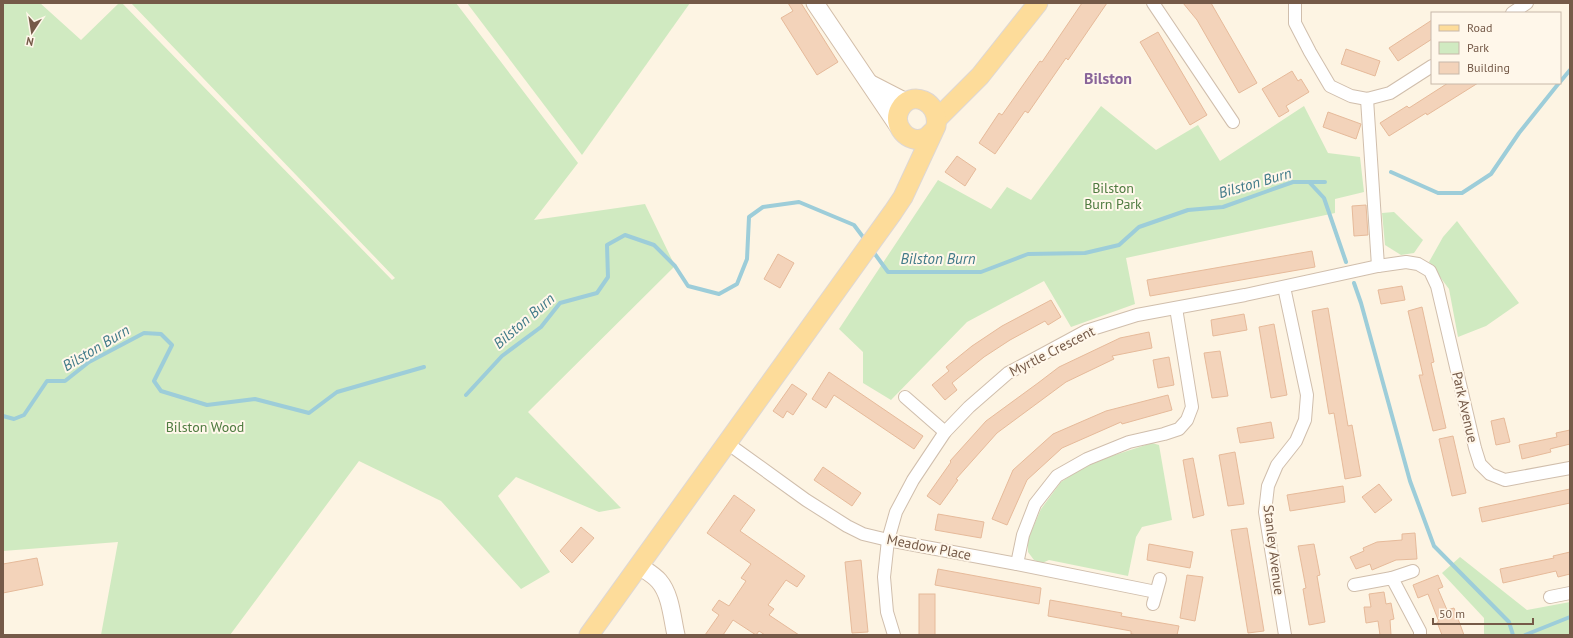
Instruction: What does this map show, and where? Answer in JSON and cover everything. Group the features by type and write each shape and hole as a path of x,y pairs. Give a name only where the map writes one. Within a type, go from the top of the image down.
{"main road":[{"path":"815,3 902,131 916,139 925,138 966,88 980,76 1038,3"},
{"path":"871,84 906,102"},
{"path":"926,102 966,88"},
{"path":"589,635 900,202 935,125 936,112 932,106 920,99 906,102 900,109 897,117 902,131 910,179"},
{"path":"639,566 659,580 664,589 672,614 676,635"}],"street":[{"path":"1153,3 1233,122"},
{"path":"1295,3 1295,23 1330,86 1350,96 1367,99 1390,93 1431,67"},
{"path":"1514,12 1528,3"},
{"path":"1367,99 1378,266"},
{"name":"Myrtle Crescent","path":"894,635 887,612 884,576 888,540 896,512 912,480 945,432 969,407 1008,373 1041,354 1086,332 1137,315 1284,287 1378,266 1406,262 1418,264"},
{"name":"Park Avenue","path":"1418,264 1430,271 1437,286 1480,464 1490,474 1505,480 1570,468"},
{"name":"Stanley Avenue","path":"1284,287 1307,394 1305,420 1296,441 1277,465 1268,486 1265,512 1285,635"},
{"path":"1017,564 1023,535 1035,504 1057,476 1087,459 1129,442 1179,429 1188,420 1192,407 1176,308"},
{"path":"905,397 945,432"},
{"name":"Meadow Place","path":"727,443 806,500 847,526 863,534 1017,564 1155,598 1160,579"},
{"path":"1354,585 1392,578 1413,571"},
{"path":"1392,578 1420,631 1420,635"},
{"path":"1550,597 1570,593"}],"green space":[{"name":"Bilston Wood","path":"3,3 40,3 81,40 119,3 122,3 392,280 395,278 131,3 456,3 578,163 534,220 645,204 675,266 528,412 621,508 599,512 516,477 498,496 550,572 521,589 441,501 359,461 230,635 101,635 118,542 3,551"},
{"path":"467,3 690,3 582,155"},
{"name":"Bilston Burn Park","path":"1101,106 1156,150 1198,125 1220,161 1304,106 1328,153 1360,157 1364,192 1335,199 1335,213 1126,258 1135,304 1071,327 1044,281 967,322 891,400 863,383 863,352 839,329 938,180 991,209 1007,187 1031,200"},
{"path":"1394,212 1423,240 1414,253 1401,255 1385,245 1382,213"},
{"path":"1457,221 1519,303 1486,326 1458,337 1449,289 1429,262 1443,237"},
{"path":"1152,443 1159,445 1172,520 1142,527 1136,537 1128,576 1049,560 1042,563 1034,560 1028,552 1028,539 1041,509 1061,482 1090,463"},
{"path":"1460,557 1527,610 1570,602 1570,635 1484,635 1484,618 1442,573"}],"building":[{"path":"788,3 801,3 838,62 817,75 781,18 793,11"},
{"path":"1082,3 1107,3 1068,60 1066,58 1028,113 1025,111 995,154 979,143 999,113 1002,115 1040,61 1042,62"},
{"path":"1183,3 1211,3 1257,83 1239,93 1197,20"},
{"path":"1431,21 1431,40 1398,61 1389,48"},
{"path":"1158,32 1207,115 1190,125 1140,42"},
{"path":"1346,49 1380,61 1375,76 1341,64"},
{"path":"1292,71 1298,81 1301,79 1309,92 1286,106 1289,111 1279,117 1262,89"},
{"path":"1446,84 1476,84 1427,115 1426,113 1389,136 1380,123 1407,106 1409,108"},
{"path":"1328,112 1361,124 1356,139 1323,127"},
{"path":"957,156 976,169 965,186 945,172"},
{"path":"1366,205 1368,235 1354,236 1352,206"},
{"path":"1312,251 1315,267 1150,296 1147,280"},
{"path":"778,254 794,263 780,288 764,279"},
{"path":"1402,286 1405,300 1381,304 1378,290"},
{"path":"1051,300 1061,317 1048,325 1045,321 1010,340 984,357 952,383 957,390 945,400 932,385 949,371 946,367 972,346 1002,326"},
{"path":"1422,307 1434,362 1431,363 1446,428 1433,431 1419,375 1423,375 1408,311"},
{"path":"1328,308 1348,426 1352,425 1361,476 1345,479 1334,413 1329,414 1312,311"},
{"path":"1244,314 1247,330 1213,336 1211,320"},
{"path":"1274,324 1287,395 1271,398 1259,327"},
{"path":"1149,332 1152,348 1112,356 1114,359 1066,382 997,433 956,479 958,480 940,505 927,496 951,462 950,461 986,421 1059,367 1120,338"},
{"path":"1220,351 1228,396 1212,398 1204,353"},
{"path":"1169,357 1174,385 1158,388 1153,360"},
{"path":"829,372 923,436 914,449 834,395 826,408 812,399"},
{"path":"792,384 807,394 793,415 787,411 783,418 773,411"},
{"path":"1168,395 1172,410 1122,424 1121,422 1062,448 1027,480 1007,525 992,519 1013,470 1053,434 1106,411"},
{"path":"1504,418 1510,442 1496,445 1491,421"},
{"path":"1271,422 1274,438 1240,443 1237,428"},
{"path":"1570,430 1570,444 1550,449 1551,452 1522,459 1519,445 1557,437 1556,433"},
{"path":"1453,436 1466,493 1452,496 1439,439"},
{"path":"1235,452 1244,504 1228,506 1219,455"},
{"path":"1193,458 1204,515 1193,518 1183,460"},
{"path":"823,467 861,493 852,506 814,480"},
{"path":"1379,484 1392,500 1375,513 1362,497"},
{"path":"1343,486 1345,502 1290,511 1287,495"},
{"path":"1570,489 1570,503 1482,522 1479,508"},
{"path":"734,495 755,510 740,531 805,576 797,587 786,580 768,605 774,609 769,615 799,635 765,635 759,631 756,635 733,620 723,635 705,635 719,615 712,610 719,600 729,606 746,581 741,578 751,564 707,533"},
{"path":"938,514 984,522 981,538 935,530"},
{"path":"581,527 594,538 572,563 560,551"},
{"path":"1247,528 1264,631 1248,633 1231,530"},
{"path":"1415,533 1417,559 1396,560 1372,570 1370,564 1356,569 1350,557 1364,551 1363,548 1377,542 1402,540 1402,534"},
{"path":"1149,544 1193,552 1190,568 1147,560"},
{"path":"1314,544 1320,575 1317,576 1325,622 1309,625 1303,589 1306,588 1298,546"},
{"path":"1570,552 1570,574 1558,577 1556,571 1503,583 1500,569 1554,558 1553,556"},
{"path":"37,558 43,585 3,593 3,564"},
{"path":"861,560 868,632 852,633 845,562"},
{"path":"938,569 1041,588 1039,604 935,585"},
{"path":"1187,575 1203,577 1195,621 1180,618"},
{"path":"1438,575 1443,587 1438,589 1447,610 1454,608 1464,635 1442,635 1437,622 1439,622 1428,594 1418,598 1413,585"},
{"path":"1384,592 1386,604 1391,603 1394,619 1390,620 1391,635 1380,635 1378,621 1366,623 1364,607 1371,607 1369,594"},
{"path":"919,594 935,594 935,635 919,635"},
{"path":"1050,600 1122,613 1121,616 1179,626 1177,635 1131,634 1131,631 1048,616"}],"waterway":[{"path":"1561,81 1570,70"},
{"path":"1391,172 1438,193 1462,193 1491,174 1519,133 1558,84"},
{"name":"Bilston Burn","path":"872,250 888,272 981,272 1028,254 1085,253 1119,245 1139,227 1188,210 1223,207 1293,182 1325,182"},
{"path":"1310,183 1324,198 1346,262"},
{"name":"Bilston Burn","path":"466,395 502,356 541,327 560,303 597,293 608,277 607,245 625,235 654,245 675,266 688,286 719,294 737,284 747,259 749,217 763,207 799,202 854,225 866,241"},
{"path":"1354,283 1361,303 1410,481 1434,546 1509,622 1513,635"},
{"name":"Bilston Burn","path":"3,416 14,419 24,415 47,381 65,381 89,362 144,333 161,334 172,345 154,381 161,391 207,405 255,399 309,413 337,392 424,367"},
{"path":"1525,635 1570,617"}],"district":[{"name":"Bilston","path":"1108,78"}]}
